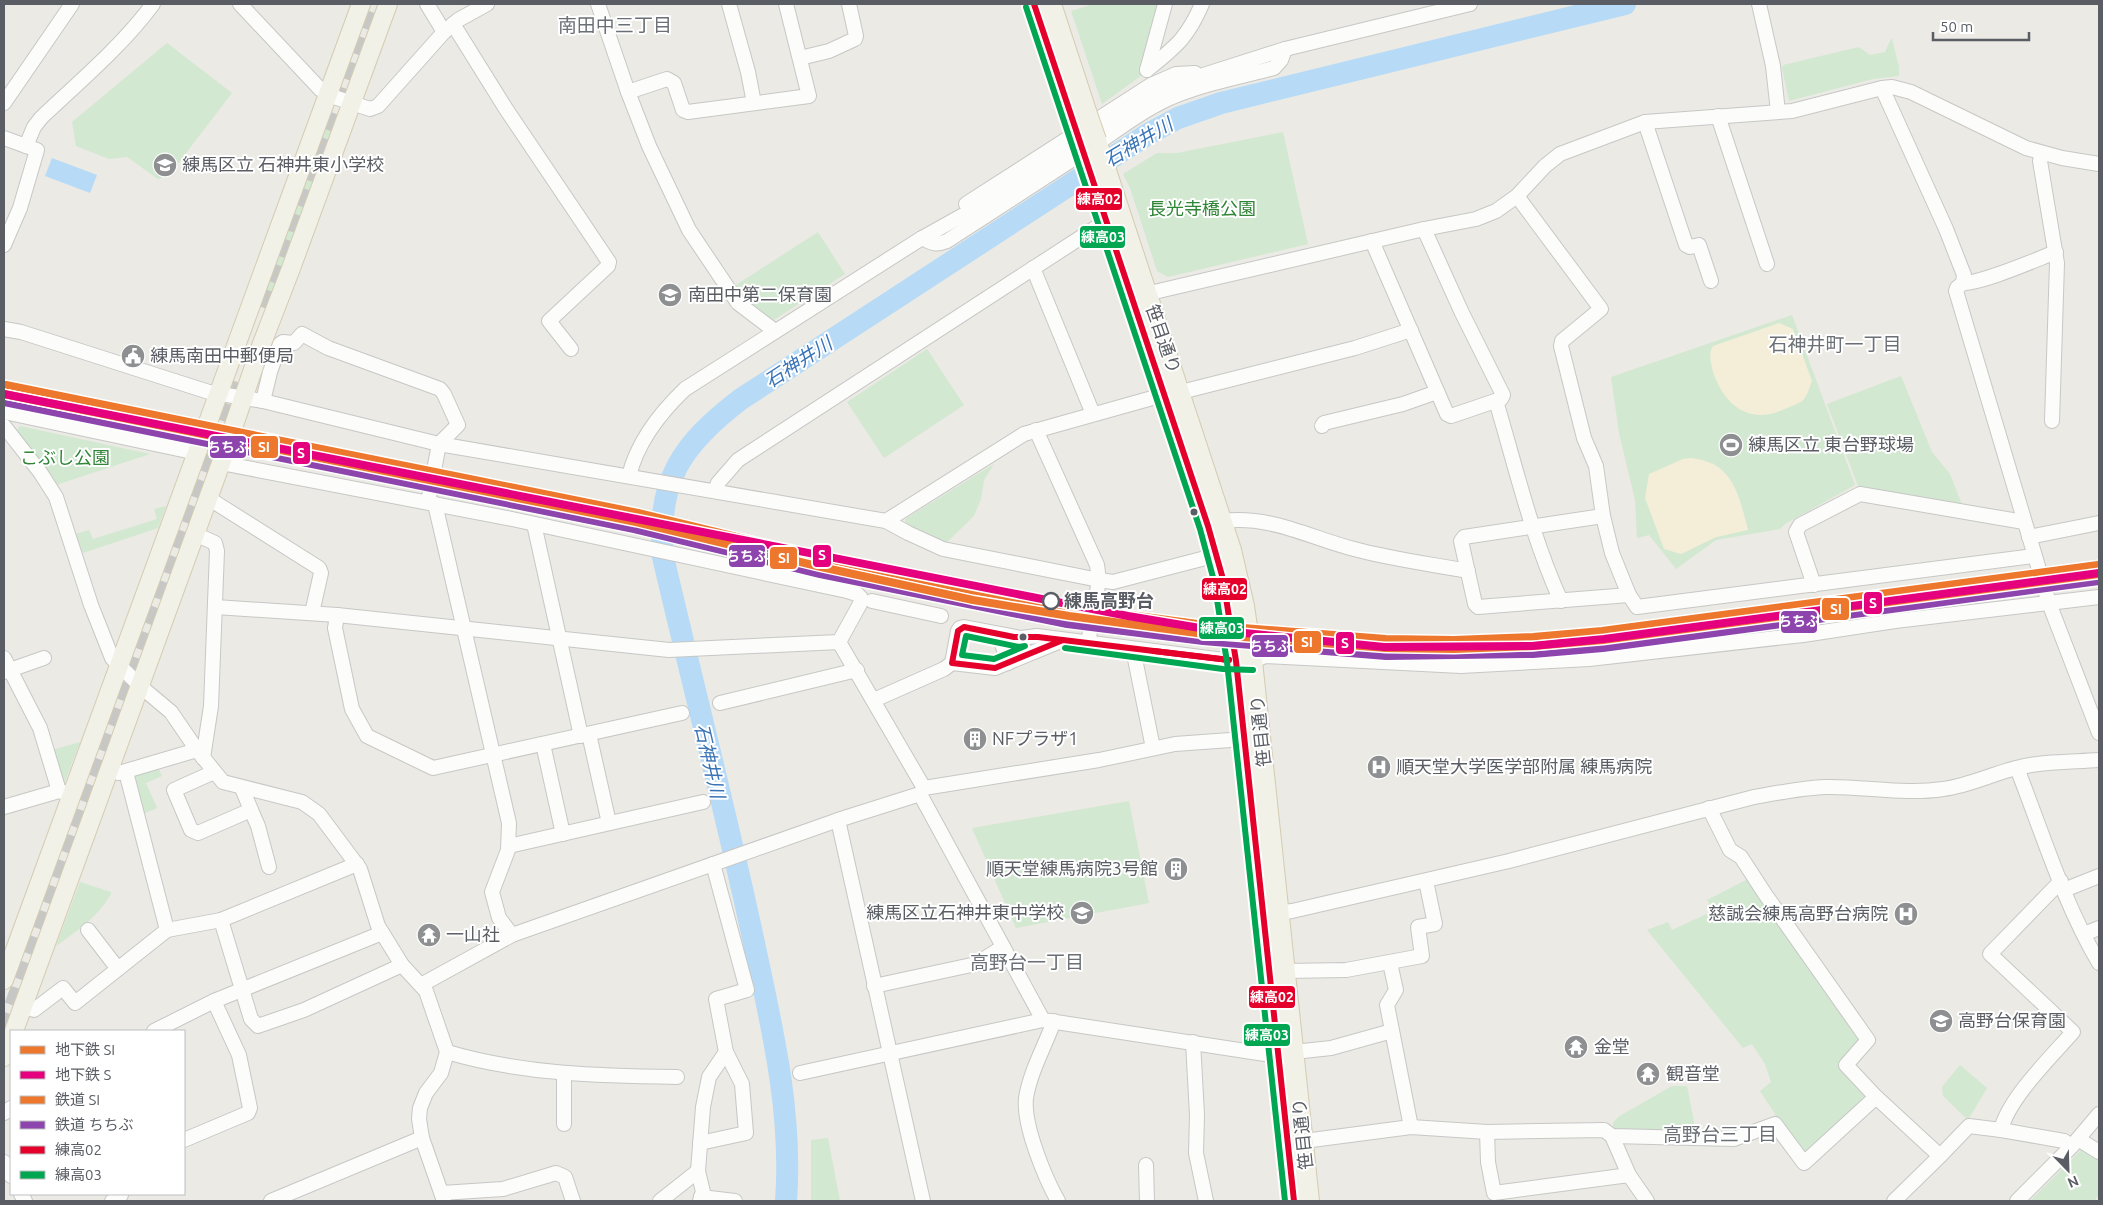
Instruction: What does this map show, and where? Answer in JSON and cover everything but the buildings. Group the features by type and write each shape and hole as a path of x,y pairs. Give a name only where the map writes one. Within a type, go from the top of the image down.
{"main road":[{"path":"4,980 66,793 118,665 361,4"},
{"path":"14,1030 388,4"},
{"name":"笹目通り","path":"1034,4 1081,119 1139,295 1163,395 1217,555 1245,661 1244,739 1271,914 1286,971 1286,1053 1304,1141 1310,1201"},
{"name":"笹目通り","path":"1052,4 1081,119"},
{"name":"笹目通り","path":"1104,188 1106,221 1181,392 1224,521 1238,573 1245,661 1286,1053 1294,1201"}],"street":[{"path":"4,103 72,4"},
{"path":"26,146 34,126 41,118 143,18 153,4"},
{"path":"240,4 328,95 370,109 378,106 449,28 487,4"},
{"path":"427,4 449,28 609,262 608,266 548,320 571,349"},
{"path":"598,4 628,92 649,146 689,230 738,302 775,331"},
{"path":"729,4 748,72 754,103"},
{"path":"628,92 664,79 674,83 685,112 809,96 786,4"},
{"path":"800,58 829,51 855,39 849,4"},
{"path":"1151,85 1146,74 1165,4"},
{"path":"1147,70 1178,44 1192,27 1202,4"},
{"path":"629,476 633,462 650,431 672,401 685,389 922,238 992,199 1147,99 1169,87 1285,49 1470,4"},
{"path":"1759,4 1773,66 1778,112"},
{"path":"922,238 938,245 947,241 1146,111 1169,98 1196,88 1274,68 1281,60 1285,49"},
{"path":"922,238 948,216 1151,85 1176,74 1220,70"},
{"path":"1882,88 1946,229 1964,275 1964,283"},
{"path":"1139,295 1424,229 1476,219 1496,211 1517,196 1545,166 1560,154 1645,122 1792,111 1882,88 1911,92 2018,145 2042,153 2099,164"},
{"path":"1718,116 1768,264"},
{"path":"1645,122 1686,245 1690,248 1697,245 1701,248 1711,281"},
{"path":"4,138 37,150 20,208 4,246"},
{"path":"2042,153 2040,161 2056,252 2056,340 2052,422"},
{"path":"1517,196 1601,309 1560,342 1584,438 1596,466 1603,516 1612,553 1635,605 1640,607 1814,586 2034,556"},
{"path":"715,491 718,483 738,460 1106,221"},
{"path":"1372,241 1447,414 1451,416 1501,399 1503,395 1462,313 1424,229"},
{"path":"2056,252 1970,283 1964,283 1956,288 1956,291 2049,603 2099,733"},
{"path":"1033,268 1093,414"},
{"path":"4,329 21,332 217,394 263,401 439,444 886,521 943,549 1099,580 1113,582 1217,555"},
{"path":"1181,392 1355,348 1411,330"},
{"path":"263,401 270,372 280,344 283,342 294,343 300,335 305,334 328,348 442,391 458,425 439,444 432,503 465,628 509,823 509,846 492,892 499,918 512,935"},
{"path":"1322,426 1324,423 1403,404 1438,392"},
{"path":"886,521 1012,440 1036,430 1163,395"},
{"path":"1496,401 1533,528 1549,575 1561,601"},
{"path":"4,412 197,452"},
{"path":"4,426 40,472 56,498 112,658 140,686 171,712 200,754 223,782 302,802 319,814 360,869 382,933 402,965 426,991 447,1052 442,1073 426,1093 420,1108 419,1128 443,1197 503,1189 556,1173 565,1177 573,1201"},
{"path":"1036,430 1097,565 1099,580 1088,643"},
{"path":"221,463 432,503 682,554 857,594 860,598 860,604 839,642"},
{"path":"1814,586 1796,532 1800,525 1860,494 2024,522"},
{"path":"208,498 319,568 321,573 312,613"},
{"path":"1603,516 1464,538 1461,542 1476,607 1629,595"},
{"path":"1224,521 1240,519 1273,524 1304,531 1354,549 1468,571"},
{"path":"2029,537 2099,523"},
{"path":"534,524 560,639 610,823"},
{"path":"195,534 215,543 217,550 211,706 200,754"},
{"path":"874,700 944,669 952,663 960,628 964,627 1021,638 1037,636 1132,649 1245,661 1265,656 1461,666 1639,655 2099,596"},
{"path":"872,602 941,616"},
{"path":"216,607 338,615 669,650 702,650 839,642"},
{"path":"338,615 335,628 352,709 367,736 434,768 682,713"},
{"path":"994,633 1002,644 1008,663"},
{"path":"952,663 991,669 1063,640"},
{"path":"839,642 874,700 1003,947 1048,1021 1026,1099 1027,1116 1044,1173 1058,1201"},
{"path":"1132,649 1154,748"},
{"path":"4,807 66,793 40,728 6,667 44,658"},
{"path":"720,703 849,674 857,670"},
{"path":"421,985 512,935 922,791 1099,760 1175,744 1244,739"},
{"path":"543,744 563,834"},
{"path":"109,770 119,773 126,772 200,754"},
{"path":"1271,914 1354,898 1426,881 1709,808 1781,792 1826,787 1872,790 1942,790 2017,768 2042,763 2099,760"},
{"path":"2017,768 2062,885 2099,963"},
{"path":"126,772 167,930"},
{"path":"214,772 174,790 191,830 198,833 251,810"},
{"path":"242,788 258,826 269,867"},
{"path":"509,846 703,802"},
{"path":"1709,808 1730,850 1740,857 1868,1040 1846,1065 1876,1097 1940,1156"},
{"path":"838,820 923,1201"},
{"path":"23,1006 34,1010 63,988 75,1003 167,930 221,920 357,864"},
{"path":"700,1143 746,1133 742,1084 726,1052 716,999 747,990 715,864"},
{"path":"2000,1130 2003,1120 2027,1085 2072,1032 1990,954 2062,885 2099,876"},
{"path":"1286,971 1346,970 1422,956 1418,927 1435,924 1426,881"},
{"path":"221,920 251,1019 258,1026 304,1010 402,965"},
{"path":"2084,934 2099,928"},
{"path":"88,930 118,969"},
{"path":"156,1030 214,1001 382,933"},
{"path":"874,986 976,964 1003,947"},
{"path":"1390,963 1396,990 1387,1006 1411,1127"},
{"path":"185,1140 248,1113 250,1108 239,1055 214,1001"},
{"path":"800,1073 1048,1021 1265,1054 1331,1048 1392,1031"},
{"path":"1193,1042 1197,1115 1196,1153 1206,1201"},
{"path":"447,1052 477,1061 564,1073 677,1077"},
{"path":"726,1052 709,1077 703,1107 698,1171 703,1192 700,1199 734,1201"},
{"path":"564,1073 564,1124"},
{"path":"1612,1136 1734,1139 1775,1124 1804,1163 1876,1097"},
{"path":"2017,1201 2075,1143 2099,1114"},
{"path":"1894,1201 1969,1126 2075,1143 2099,1152"},
{"path":"1304,1141 1411,1127 1487,1132 1604,1130 1612,1136 1630,1175 1647,1201"},
{"path":"1487,1132 1488,1162 1494,1193 1630,1175"},
{"path":"271,1201 422,1138"},
{"path":"4,1162 10,1174"},
{"path":"1146,1165 1147,1201"},
{"path":"660,1201 698,1171"}],"green space":[{"path":"1093,4 1161,4 1142,75 1102,104 1071,11"},
{"path":"1891,39 1899,67 1899,76 1873,79 1789,101 1783,65 1859,47 1870,55 1885,52"},
{"path":"167,43 232,93 170,174 158,179 127,157 109,159 76,146 72,122"},
{"path":"327,120 338,125 273,296 261,291"},
{"name":"長光寺橋公園","path":"1283,132 1308,244 1168,277 1157,271 1130,188 1123,174 1157,153 1177,153"},
{"path":"818,232 845,274 772,321 746,303 735,290 736,285"},
{"name":"練馬区立 東台野球場","path":"1792,315 1855,485 1785,524 1780,529 1716,540 1676,569 1649,535 1637,538 1635,500 1619,433 1611,377","holes":["1712,463 1732,483 1740,501 1748,529 1716,537 1681,554"]},
{"path":"927,349 964,405 884,458 847,402"},
{"path":"1901,376 1932,452 1950,474 1962,505 1858,486 1827,404"},
{"name":"こぶし公園","path":"20,426 150,454 56,485 16,431"},
{"path":"994,464 984,480 981,499 974,516 947,542 907,526 905,519"},
{"path":"166,506 158,528 83,553 76,534 89,530 93,539 157,519 154,509"},
{"path":"80,742 64,784 62,783 52,750"},
{"path":"158,767 162,776 146,783 157,808 143,814 134,780 136,774"},
{"path":"1129,801 1149,903 1016,928 972,828"},
{"path":"1748,879 1860,1040 1841,1065 1868,1094 1868,1099 1806,1155 1801,1154 1760,1091 1771,1082 1765,1064 1752,1044 1743,1048 1647,930 1668,922 1672,930 1711,912 1713,910 1707,900"},
{"path":"80,882 111,892 111,894 93,917 56,946"},
{"path":"1960,1065 1987,1088 1968,1120 1943,1096 1942,1087"},
{"path":"1672,1086 1687,1086 1696,1132 1613,1129 1613,1123 1618,1117"},
{"path":"828,1138 840,1201 811,1201 811,1140"},
{"path":"2082,1149 2099,1159 2099,1195 2094,1201 2030,1201"}],"sand":[{"path":"1779,323 1793,329 1812,381 1808,392 1799,403 1774,413 1751,414 1732,404 1718,384 1710,359 1711,349 1713,346"},
{"path":"1691,458 1717,466 1725,473 1737,493 1748,530 1716,537 1681,554 1664,549 1645,498 1649,474 1683,459"}],"water":[{"path":"52,158 97,175 90,193 45,176"}],"waterway":[{"name":"石神井川","path":"786,1201 786,1132 783,1098 772,1030 730,836 663,557 662,530 664,507 669,485 677,466 703,432 741,399 1148,134 1178,118 1221,103 1625,4"}],"tunnel":[{"path":"267,309 377,4"},
{"path":"4,1031 240,383"}],"metro line":[{"name":"SI","path":"4,394 636,522 821,567 973,600 1069,616 1204,634 1386,648 1454,649 1534,646 1603,640 2099,574"},
{"name":"S","path":"4,394 1128,616 1206,629 1384,647 1532,646 1604,639 2099,573"}],"rail line":[{"name":"SI","path":"6,385 638,513 823,558 975,591 1070,607 1205,625 1386,639 1454,640 1533,637 1602,631 2098,565"},
{"name":"ちちぶ","path":"4,402 634,529 820,574 1067,624 1203,641 1386,656 1533,654 1603,648 2099,581"}],"transit line":[{"name":"練高02","path":"1034,4 1208,526 1223,579 1236,661 1294,1201"},
{"name":"練高03","path":"1026,7 1200,529 1214,581 1227,662 1285,1201"},
{"name":"練高02","path":"964,627 958,631 952,663 995,668 1063,640 1154,651 1038,637 1014,637 964,627"},
{"name":"練高03","path":"966,636 1019,647 1025,646 994,659 962,655 966,636"},
{"name":"練高03","path":"1065,648 1223,669 1253,670"},
{"name":"練高02","path":"1154,651 1229,660"},
{"name":"練高02","path":"1154,651 1229,660"}],"place":[{"name":"練馬区立 石神井東小学校","path":"165,165"},
{"name":"南田中第二保育園","path":"670,295"},
{"name":"練馬南田中郵便局","path":"133,356"},
{"name":"練馬区立 東台野球場","path":"1731,445"},
{"name":"練馬高野台","path":"1051,601"},
{"name":"NFプラザ1","path":"975,739"},
{"name":"順天堂大学医学部附属 練馬病院","path":"1379,767"},
{"name":"順天堂練馬病院3号館","path":"1176,869"},
{"name":"練馬区立石神井東中学校","path":"1082,913"},
{"name":"慈誠会練馬高野台病院","path":"1906,914"},
{"name":"一山社","path":"429,935"},
{"name":"高野台保育園","path":"1941,1021"},
{"name":"金堂","path":"1576,1047"},
{"name":"観音堂","path":"1648,1074"}],"district":[{"name":"南田中三丁目","path":"615,25"},
{"name":"石神井町一丁目","path":"1835,344"},
{"name":"高野台一丁目","path":"1027,962"},
{"name":"高野台三丁目","path":"1720,1134"}]}
